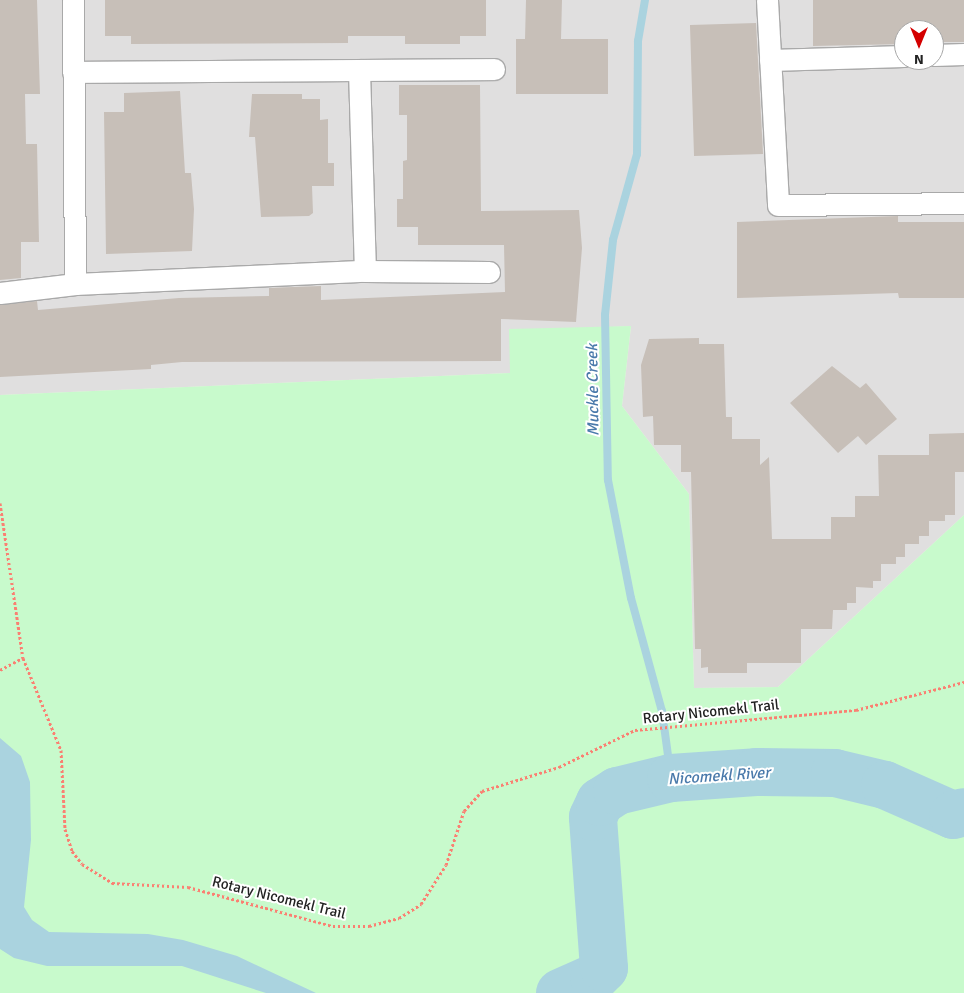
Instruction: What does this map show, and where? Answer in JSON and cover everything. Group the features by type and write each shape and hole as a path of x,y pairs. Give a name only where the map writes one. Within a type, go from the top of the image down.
{"street":[{"path":"73,0 75,284"},
{"path":"767,0 778,205 964,203"},
{"path":"944,55 964,54"},
{"path":"770,60 894,56"},
{"path":"73,72 494,69"},
{"path":"359,70 365,271"},
{"path":"0,293 75,284 365,271 489,272"}],"path":[{"name":"Rotary Nicomekl Trail","path":"0,503 23,658 61,750 65,829 72,851 92,873 112,883 188,887 333,926 369,926 399,918 421,904 446,865 464,811 482,791 559,767 635,730 856,710 964,682"},
{"path":"0,670 23,658"}],"shaded area":[{"path":"0,0 964,0 964,515 778,687 694,688 689,494 622,406 631,326 593,328 510,373 0,395"}],"green space":[{"path":"631,326 622,406 689,494 694,688 778,687 964,515 964,993 0,993 0,395 510,373 509,329"}],"water":[{"path":"0,738 21,756 30,782 31,840 24,907 32,920 49,932 148,934 183,940 237,956 316,993 266,993 182,966 47,966 14,958 0,949"}],"building":[{"path":"0,0 37,0 40,94 25,94 26,144 37,144 39,242 21,242 21,278 0,280"},
{"path":"105,0 486,0 486,36 460,36 460,44 405,44 405,36 348,36 348,43 131,44 131,36 105,36"},
{"path":"526,0 562,0 561,39 608,39 608,94 516,94 516,39 525,39"},
{"path":"813,0 964,0 964,42 944,42 944,20 894,20 894,44 813,46"},
{"path":"756,23 763,154 694,156 690,25"},
{"path":"399,85 480,85 481,211 579,210 582,248 576,322 501,319 501,361 182,362 151,365 151,369 0,377 0,305 37,301 38,310 179,298 269,296 269,288 321,286 321,300 505,292 504,245 418,245 418,227 397,227 397,199 403,199 403,161 407,160 407,115 399,115"},
{"path":"180,91 185,173 191,173 194,209 192,251 106,254 104,112 124,112 124,93"},
{"path":"252,94 302,94 302,99 320,99 320,120 328,119 328,163 334,163 334,186 312,186 313,213 309,216 261,217 255,137 249,137"},
{"path":"898,216 898,222 964,222 964,298 899,298 898,293 737,298 737,222"},
{"path":"699,338 699,344 724,344 726,417 732,417 732,439 760,439 760,465 769,457 772,539 831,539 831,517 855,517 855,496 879,496 878,455 929,455 929,434 964,433 964,472 955,472 955,515 945,515 945,521 929,521 929,536 919,536 919,544 905,544 905,557 896,557 896,564 881,564 881,581 873,581 873,588 856,587 856,603 847,603 847,610 833,610 832,629 801,629 801,663 747,663 747,673 708,673 708,667 701,668 701,649 695,649 691,472 681,472 681,445 654,445 653,416 643,417 641,365 649,339"},
{"path":"832,366 860,388 866,383 897,419 866,445 858,436 838,453 790,403"}],"waterway":[{"name":"Muckle Creek","path":"645,0 638,41 637,154 613,240 605,315 608,480 631,598 662,711 671,778"},
{"name":"Muckle Creek","path":"560,993 594,978 604,968 593,817 600,802 617,791 671,778 756,772 835,773 885,785 953,815 964,812"}],"water label":[{"name":"Nicomekl River","path":"719,776"}]}
